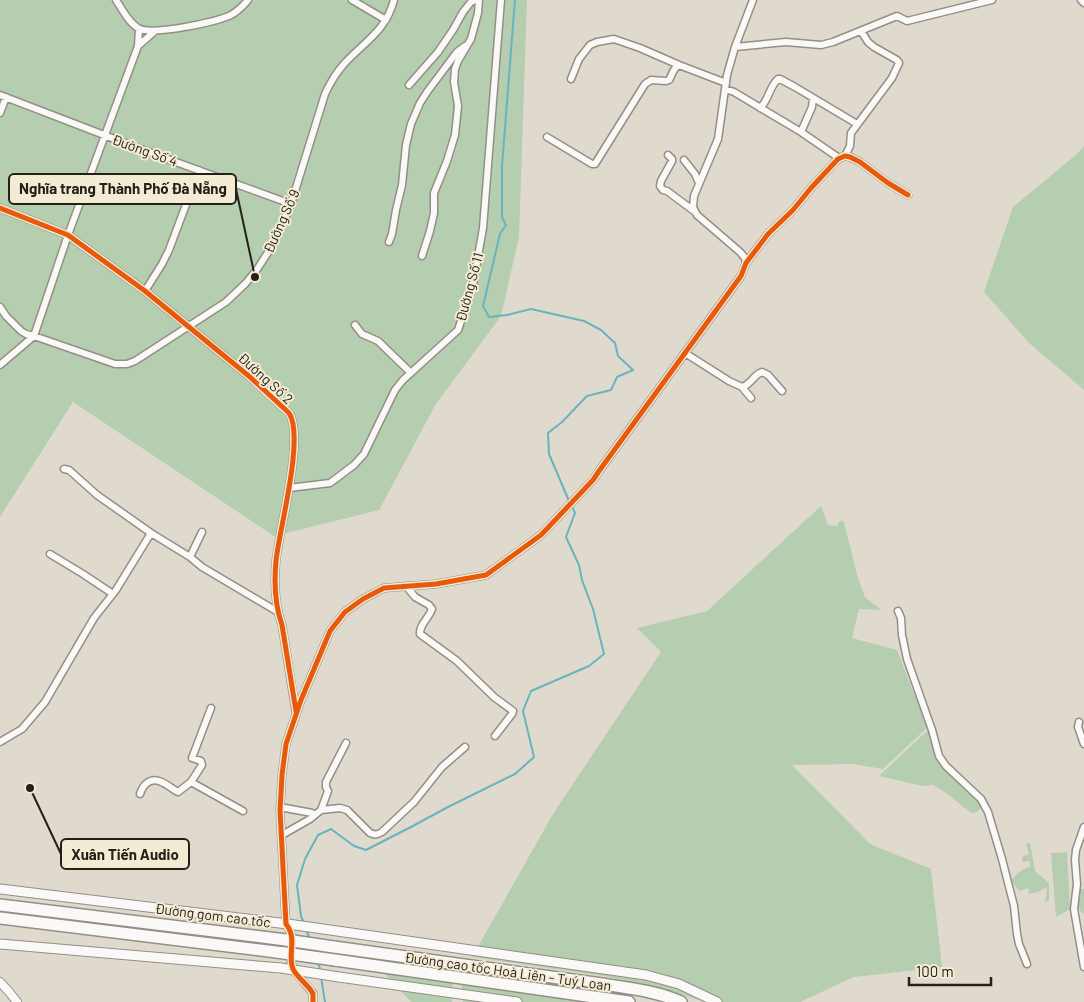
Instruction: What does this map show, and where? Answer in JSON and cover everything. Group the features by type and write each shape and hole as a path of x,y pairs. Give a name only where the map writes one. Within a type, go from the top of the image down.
{"highway":[{"name":"Đường cao tốc Hoà Liên - Tuý Loan","path":"0,905 286,940 602,984 643,991 681,1002"},
{"name":"Đường cao tốc Hoà Liên - Tuý Loan","path":"0,918 284,953 629,1002"}],"main road":[{"name":"Đường gom cao tốc","path":"0,890 287,924 646,975 679,984 717,1002"},
{"path":"0,944 281,968 517,1002"}],"street":[{"path":"116,0 139,29 154,31 170,30 223,18 238,10 248,0"},
{"path":"352,0 386,20"},
{"name":"Đường Số 9","path":"0,307 6,316 26,334 115,364 127,364 135,361 226,302 246,283 274,242 291,204 324,94 330,82 344,64 376,34 386,20 394,0"},
{"path":"409,85 438,52 463,12 471,2 477,0 476,20 470,39 455,69 454,82 458,106 455,134 447,162 434,193 434,212 422,256"},
{"name":"Đường Số 11","path":"290,488 330,483 354,466 364,454 395,390 403,380 458,330 473,285 485,217 501,0"},
{"path":"694,211 693,202 699,182 718,139 729,69 753,0"},
{"path":"736,47 786,42 821,45 833,42 896,16 907,21 992,0"},
{"path":"1081,0 1084,3"},
{"path":"0,365 34,336 68,235 138,46 139,29"},
{"path":"138,46 154,31"},
{"path":"845,156 850,146 851,133 892,78 899,63 868,42 861,31"},
{"path":"571,79 583,52 590,45 614,39 640,48 725,86 801,132 838,159"},
{"path":"389,242 402,185 410,124 427,92 457,52 468,43"},
{"path":"547,137 595,164 645,84 651,80 669,80 675,67 679,65"},
{"path":"760,108 775,82 780,80 857,124"},
{"path":"0,113 3,96"},
{"name":"Đường Số 4","path":"3,96 291,204"},
{"path":"801,132 812,107 813,98"},
{"path":"668,155 672,161 660,186 694,211 740,252 745,258 746,263"},
{"path":"313,1002 313,993 294,971 291,962 293,944 287,924 280,807 286,744 303,695 330,632 345,612 363,599 384,588 436,584 486,575 541,535 593,480 741,276 746,263 768,234 793,210 838,159 845,156 860,162 908,195"},
{"path":"684,160 699,182"},
{"path":"145,291 169,250 199,170"},
{"name":"Đường Số 2","path":"0,208 68,235 145,291 250,377 291,416 294,425 294,447 290,488 276,562 275,588 296,714"},
{"path":"355,325 362,334 378,342 411,373"},
{"path":"686,353 729,381 742,387 751,398"},
{"path":"742,387 747,386 758,373 762,372 768,375 782,391"},
{"path":"64,469 69,470 97,494 151,533 190,557 202,567 278,612"},
{"path":"190,557 202,532"},
{"path":"0,742 22,729 44,702 94,618 112,594 151,533"},
{"path":"50,554 112,594"},
{"path":"406,586 415,597 429,605 432,609 420,628 420,634 457,661 513,711 495,736"},
{"path":"898,611 907,659 939,756 946,766 982,800 988,812 1014,906 1019,944 1027,964"},
{"path":"140,794 145,784 155,780 178,792 191,782 202,765 201,762 192,758 210,708"},
{"path":"1079,722 1078,727 1084,744"},
{"path":"282,835 310,819 321,810 328,791 326,782 346,743"},
{"path":"321,810 344,809 370,833 378,834 408,808 442,767 465,747"},
{"path":"191,782 243,811"},
{"path":"280,807 312,813"},
{"path":"1084,827 1076,850 1077,884 1074,909 1084,967"},
{"path":"0,982 17,1002"}],"green space":[{"path":"0,0 527,0 519,237 501,316 436,404 379,510 274,536 73,402 0,517"},
{"path":"1084,146 1084,390 1029,343 984,292 1013,207 1077,154"},
{"path":"821,506 828,525 837,526 840,520 844,522 858,578 865,597 881,610 859,609 852,638 897,650 929,726 883,769 853,764 792,765 870,844 931,869 942,967 854,977 800,1002 705,1002 654,986 604,976 472,957 553,814 661,652 637,628 707,611"},
{"path":"930,728 935,750 961,774 985,804 977,812 971,813 933,785 923,786 879,776"},
{"path":"1030,843 1035,871 1049,883 1049,901 1044,902 1047,887 1029,894 1028,888 1019,891 1011,880 1022,870 1030,867 1030,861 1022,862 1022,857 1029,854 1026,844"},
{"path":"1067,852 1070,909 1056,917 1051,853"},
{"path":"1081,889 1084,889 1083,914 1077,906"},
{"path":"385,974 453,980 452,1002 411,1002"},
{"path":"461,979 582,998 580,1002 463,1002"}],"waterway":[{"path":"515,0 502,166 502,217 506,225 500,234 483,306 489,317 531,309 584,321 601,330 615,343 618,356 633,370 617,377 611,390 587,396 562,422 548,433 549,454 569,501"},
{"path":"304,923 301,916 297,885 305,859 318,835 331,829 354,846 366,850 515,774 534,757 523,711 531,691 589,666 604,654 593,609 582,580 579,565 566,537 575,513 572,506"},
{"path":"306,930 310,939"},
{"path":"318,962 321,972"},
{"path":"321,977 325,1002"}],"cycle path":[{"path":"313,1002 313,994 295,972 291,963 292,941 290,930 286,924 280,810 286,744 301,700 330,631 345,612 363,599 384,588 436,584 486,575 541,535 593,480 741,276 746,263 768,234 793,210 838,159 845,156 860,162 908,195"},
{"path":"0,208 68,235 145,291 250,377 289,413 293,425 293,462 278,547 275,585 276,601 282,625 296,711"}],"place":[{"name":"Nghĩa trang Thành Phố Đà Nẵng","path":"255,277"},
{"name":"Xuân Tiến Audio","path":"30,788"}]}
